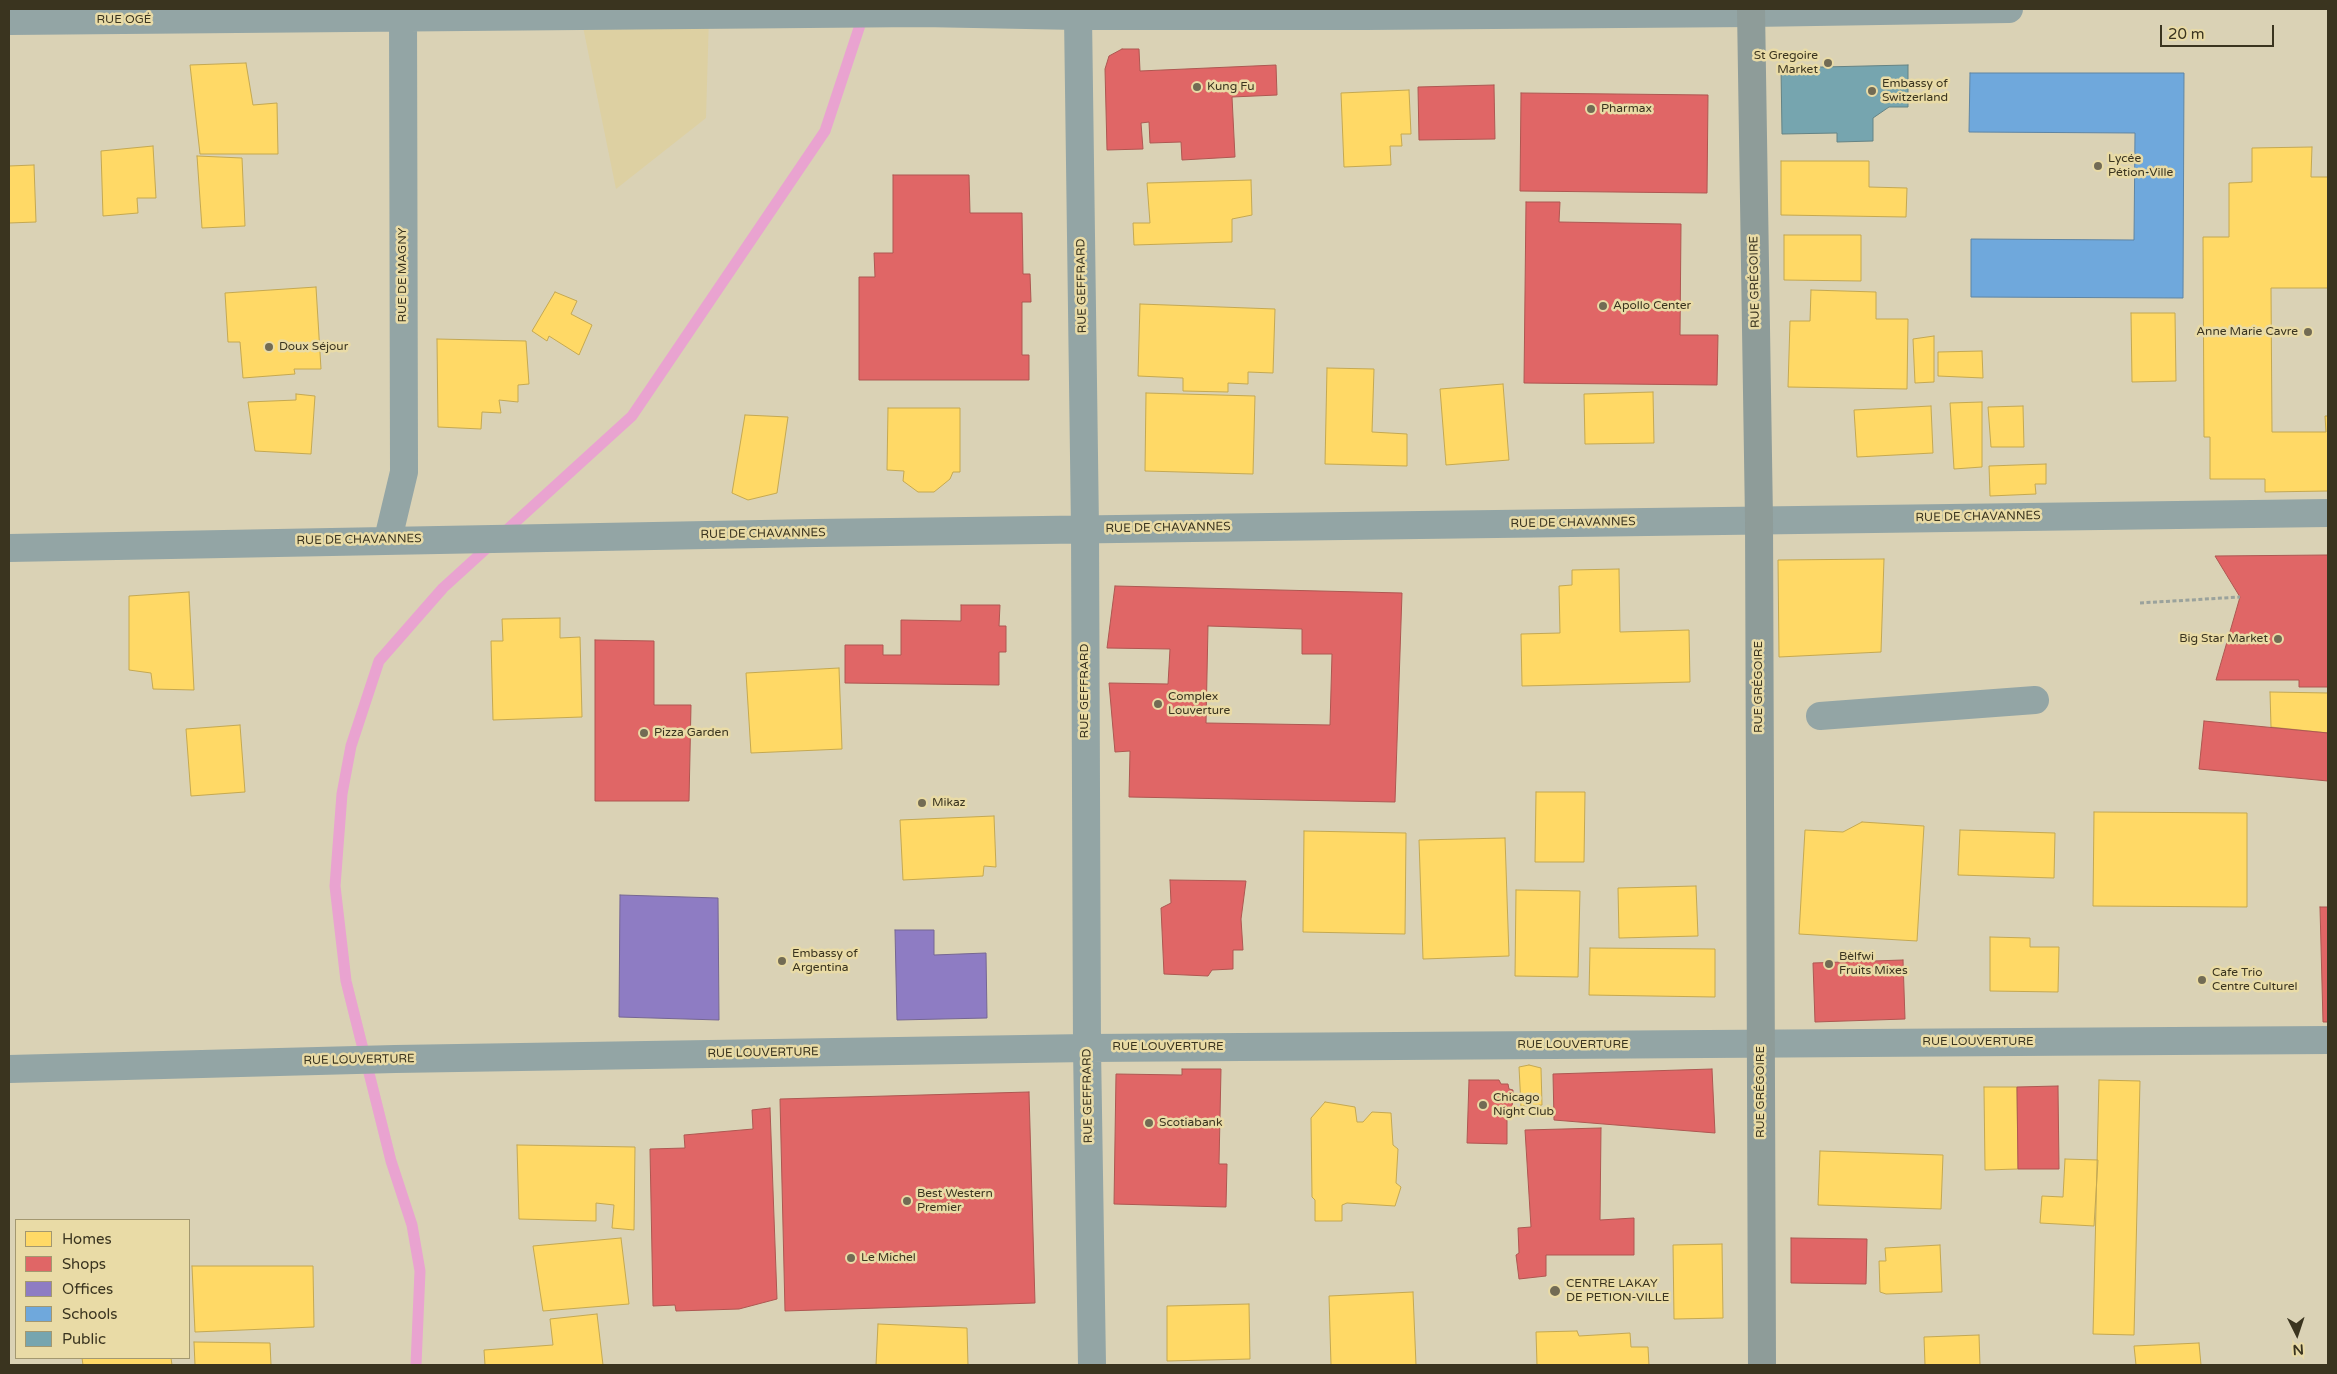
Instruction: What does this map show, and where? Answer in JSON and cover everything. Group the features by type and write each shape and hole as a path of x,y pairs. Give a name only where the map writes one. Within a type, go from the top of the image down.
{"main road":[{"name":"RUE GRÉGOIRE","path":"1751,11 1758,520 1762,1365"}],"street":[{"name":"RUE OGÉ","path":"9,21 403,14 922,13 1078,16 1365,12 2009,9"},
{"name":"RUE DE MAGNY","path":"388,539 404,472 403,14"},
{"name":"RUE GEFFRARD","path":"1078,16 1085,529 1087,1048 1092,1365"},
{"name":"RUE DE CHAVANNES","path":"9,548 388,539 2328,513"},
{"path":"1820,716 2035,700"},
{"name":"RUE LOUVERTURE","path":"9,1069 316,1060 1087,1048 2328,1040"}],"path":[{"path":"2140,603 2240,597"}],"shaded area":[{"path":"709,15 706,118 616,189 581,17"}],"building: Homes":[{"path":"246,63 253,105 277,103 278,154 200,154 190,65"},
{"path":"1409,90 1411,134 1401,134 1402,146 1390,146 1391,165 1344,167 1341,93"},
{"path":"153,146 156,198 137,198 138,213 103,216 101,151"},
{"path":"2312,147 2311,177 2328,177 2328,288 2271,288 2272,432 2326,432 2325,416 2328,416 2328,491 2265,492 2265,479 2210,479 2210,437 2204,437 2203,237 2229,237 2229,183 2252,182 2252,148"},
{"path":"197,156 242,158 245,226 202,228"},
{"path":"1781,161 1869,161 1869,187 1907,188 1906,217 1781,215"},
{"path":"34,165 36,222 9,223 9,166"},
{"path":"1251,180 1252,215 1232,219 1232,242 1134,245 1133,223 1150,223 1147,183"},
{"path":"1784,235 1861,235 1861,281 1784,280"},
{"path":"316,287 321,369 294,369 295,374 243,378 240,342 228,342 225,293"},
{"path":"1811,290 1876,292 1876,319 1908,319 1907,389 1788,387 1790,321 1810,321"},
{"path":"555,292 577,301 571,314 592,325 579,355 549,336 547,341 532,331"},
{"path":"1140,304 1275,309 1273,373 1248,372 1248,384 1228,383 1228,392 1183,391 1183,378 1138,376"},
{"path":"2131,313 2175,313 2176,381 2132,382"},
{"path":"1934,336 1934,382 1915,383 1913,339"},
{"path":"437,339 526,341 529,384 518,385 518,402 499,400 501,413 482,412 481,429 438,427"},
{"path":"1982,351 1983,378 1938,376 1938,352"},
{"path":"1327,368 1374,369 1372,432 1407,434 1407,466 1325,464"},
{"path":"1503,384 1509,460 1446,465 1440,389"},
{"path":"1653,392 1654,443 1585,444 1584,394"},
{"path":"1146,393 1255,396 1253,474 1145,471"},
{"path":"296,394 315,396 311,454 255,451 248,402 296,400"},
{"path":"1982,402 1982,467 1954,469 1950,403"},
{"path":"1931,406 1933,453 1857,457 1854,410"},
{"path":"2023,406 2024,447 1991,447 1988,407"},
{"path":"888,408 960,408 960,472 953,472 950,479 934,492 918,492 903,481 904,471 887,470"},
{"path":"745,415 788,417 777,493 748,500 732,493"},
{"path":"2046,464 2046,484 2035,484 2036,494 1990,496 1989,466"},
{"path":"1884,559 1881,652 1779,657 1778,560"},
{"path":"1619,569 1620,632 1689,630 1690,682 1522,686 1521,634 1560,633 1559,586 1572,585 1572,570"},
{"path":"189,592 194,690 153,689 151,673 129,670 129,596"},
{"path":"560,618 560,638 580,637 582,717 493,720 491,641 503,641 502,619"},
{"path":"839,668 842,749 751,753 746,673"},
{"path":"2270,692 2328,693 2328,733 2271,727"},
{"path":"240,725 245,792 191,796 186,729"},
{"path":"1536,792 1585,792 1584,862 1535,862"},
{"path":"2094,812 2247,813 2247,907 2093,906"},
{"path":"994,816 996,867 984,866 983,876 903,880 900,820"},
{"path":"1862,822 1924,826 1917,941 1799,934 1805,830 1843,832"},
{"path":"1960,830 2055,833 2054,878 1958,875"},
{"path":"1304,831 1406,833 1405,934 1303,932"},
{"path":"1505,838 1509,956 1423,959 1419,840"},
{"path":"1696,886 1698,936 1619,938 1618,888"},
{"path":"1516,890 1580,891 1578,977 1515,976"},
{"path":"1990,937 2030,938 2030,947 2059,947 2058,992 1990,991"},
{"path":"1590,948 1715,949 1715,997 1589,995"},
{"path":"1529,1065 1541,1068 1542,1105 1521,1106 1519,1067"},
{"path":"2099,1080 2140,1081 2134,1335 2093,1334"},
{"path":"1984,1087 2017,1087 2018,1169 1985,1170"},
{"path":"1325,1102 1355,1107 1357,1122 1363,1122 1372,1112 1391,1113 1393,1145 1398,1149 1396,1183 1401,1187 1395,1206 1347,1203 1342,1205 1342,1221 1315,1221 1315,1200 1312,1197 1311,1118"},
{"path":"517,1145 635,1147 634,1230 612,1228 614,1205 596,1203 596,1221 519,1219"},
{"path":"1820,1151 1943,1155 1941,1209 1818,1205"},
{"path":"2065,1159 2098,1160 2094,1226 2040,1223 2042,1196 2063,1197"},
{"path":"621,1238 629,1304 543,1311 533,1246"},
{"path":"1722,1244 1723,1318 1674,1319 1673,1245"},
{"path":"1940,1245 1942,1292 1886,1294 1880,1292 1879,1261 1886,1261 1885,1248"},
{"path":"192,1266 313,1266 314,1327 195,1332"},
{"path":"1413,1292 1416,1365 1331,1365 1329,1296"},
{"path":"1249,1304 1250,1359 1167,1361 1167,1306"},
{"path":"597,1314 603,1365 485,1365 484,1350 553,1345 550,1319"},
{"path":"878,1324 967,1328 968,1365 876,1365"},
{"path":"1577,1331 1579,1336 1630,1333 1631,1347 1648,1347 1649,1365 1537,1365 1536,1332"},
{"path":"1979,1335 1980,1365 1925,1365 1924,1337"},
{"path":"194,1342 270,1343 271,1365 195,1365"},
{"path":"2199,1343 2201,1365 2136,1365 2134,1346"},
{"path":"82,1359 171,1359 172,1365 83,1365"}],"building: Shops":[{"path":"1122,49 1139,49 1140,71 1276,65 1277,95 1232,97 1235,157 1182,160 1181,142 1150,143 1149,122 1141,123 1143,149 1107,150 1105,69 1109,56"},
{"path":"1494,85 1495,139 1419,140 1418,87"},
{"path":"1521,93 1708,95 1707,193 1520,191"},
{"path":"893,175 969,175 970,213 1022,213 1023,274 1030,274 1031,302 1022,302 1022,355 1029,355 1029,380 859,380 859,277 875,277 874,253 893,253"},
{"path":"1526,202 1560,202 1559,222 1681,224 1680,335 1718,335 1717,385 1524,383"},
{"name":"Big Star Market","path":"2328,555 2328,687 2299,687 2299,680 2216,680 2240,597 2215,556"},
{"name":"Complex Louverture","path":"1115,586 1402,593 1395,802 1129,797 1130,751 1115,752 1109,683 1168,684 1170,649 1107,648","holes":["1208,626 1302,629 1302,654 1332,654 1330,725 1206,723"]},
{"path":"961,605 1000,605 999,626 1006,626 1006,652 999,652 999,685 845,683 845,645 883,645 883,655 901,655 901,620 961,621"},
{"path":"595,640 654,641 654,705 691,705 689,801 595,801"},
{"path":"2204,721 2328,733 2328,781 2199,769"},
{"path":"1170,880 1246,881 1241,919 1243,950 1233,950 1233,969 1212,970 1208,976 1164,974 1161,908 1171,903"},
{"path":"2320,907 2328,907 2328,1022 2323,1022"},
{"path":"1903,960 1905,1019 1815,1022 1813,963"},
{"path":"1182,1069 1221,1069 1219,1164 1227,1164 1226,1207 1114,1204 1116,1074 1182,1075"},
{"path":"1712,1069 1715,1133 1554,1120 1553,1074"},
{"path":"1469,1080 1499,1080 1501,1084 1508,1084 1509,1089 1513,1090 1512,1109 1507,1110 1507,1144 1467,1143"},
{"path":"2058,1086 2059,1169 2018,1169 2017,1087"},
{"name":"Best Western Premier","path":"1029,1092 1035,1303 785,1311 780,1099"},
{"path":"770,1108 777,1299 739,1309 676,1311 675,1305 653,1306 650,1149 685,1148 684,1135 753,1129 752,1110"},
{"path":"1601,1128 1600,1220 1634,1218 1634,1255 1546,1255 1546,1276 1519,1279 1516,1255 1519,1253 1518,1228 1531,1227 1525,1130"},
{"path":"1791,1238 1867,1239 1866,1284 1791,1283"}],"building: Offices":[{"path":"620,895 718,898 719,1020 619,1017"},
{"path":"895,930 934,930 934,955 986,953 987,1018 897,1020"}],"building: Schools":[{"path":"1970,73 2184,73 2183,298 1971,297 1971,239 2134,240 2135,133 1969,132"}],"building: Public":[{"path":"1908,65 1908,107 1889,107 1873,118 1873,141 1837,142 1837,133 1782,134 1781,68"}],"waterway":[{"path":"416,1365 420,1271 412,1225 391,1161 346,981 335,886 342,794 351,746 379,661 443,588 632,416 825,131 864,13"}],"place":[{"name":"St Gregoire Market","path":"1828,63"},
{"name":"Kung Fu","path":"1197,87"},
{"name":"Embassy of Switzerland","path":"1872,91"},
{"name":"Pharmax","path":"1591,109"},
{"name":"Lycée Pétion-Ville","path":"2098,166"},
{"name":"Apollo Center","path":"1603,306"},
{"name":"Anne Marie Cavre","path":"2308,332"},
{"name":"Doux Séjour","path":"269,347"},
{"name":"Big Star Market","path":"2278,639"},
{"name":"Complex Louverture","path":"1158,704"},
{"name":"Pizza Garden","path":"644,733"},
{"name":"Mikaz","path":"922,803"},
{"name":"Embassy of Argentina","path":"782,961"},
{"name":"Bèlfwi Fruits Mixes","path":"1829,964"},
{"name":"Cafe Trio Centre Culturel","path":"2202,980"},
{"name":"Chicago Night Club","path":"1483,1105"},
{"name":"Scotiabank","path":"1149,1123"},
{"name":"Best Western Premier","path":"907,1201"},
{"name":"Le Michel","path":"851,1258"},
{"name":"CENTRE LAKAY DE PETION-VILLE","path":"1555,1291"}]}
